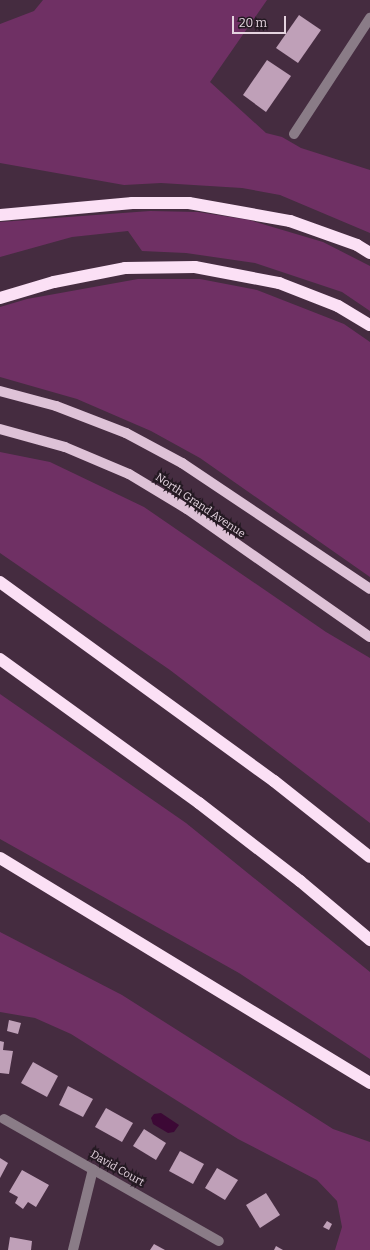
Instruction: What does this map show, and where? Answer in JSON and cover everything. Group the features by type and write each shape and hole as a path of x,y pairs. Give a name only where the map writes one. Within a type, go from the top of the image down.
{"highway":[{"path":"0,215 132,203 189,202 290,221 357,245 370,252"},
{"path":"0,298 54,282 125,268 195,267 253,276 286,285 338,306 370,325"},
{"path":"0,582 274,781 370,857"},
{"path":"0,659 199,803 300,881 370,940"},
{"path":"0,858 370,1083"}],"main road":[{"path":"0,391 56,406 126,433 182,463 370,589"},
{"name":"North Grand Avenue","path":"0,429 66,447 129,474 187,510 370,637"}],"street":[{"path":"294,134 370,18"},
{"name":"David Court","path":"4,1119 219,1241"},
{"path":"73,1250 93,1169"}],"shaded area":[{"path":"43,0 267,0 210,82 266,133 282,137 301,148 370,170 370,233 280,195 242,188 161,183 124,185 0,163 0,24 34,11"},
{"path":"150,211 198,212 249,220 323,242 370,266 370,311 342,292 255,263 186,253 142,251 128,231 72,237 0,257 0,222"},
{"path":"138,279 200,279 257,290 344,324 370,342 370,577 200,458 151,431 77,399 0,377 0,307 27,299"},
{"path":"0,452 50,462 144,507 326,632 370,658 370,823 170,670 0,553"},
{"path":"0,694 186,823 370,972 370,1059 239,973 0,839"},
{"path":"0,932 122,995 333,1129 370,1142 370,1250 335,1250 342,1227 337,1201 317,1180 238,1139 71,1034 35,1018 0,1012"},
{"path":"161,1113 179,1125 174,1132 168,1133 153,1124 151,1118 154,1114"}],"building":[{"path":"299,15 321,30 298,63 276,48"},
{"path":"267,60 291,76 266,112 243,95"},
{"path":"9,1020 21,1023 18,1034 7,1031"},
{"path":"0,1041 4,1042 3,1050 13,1051 9,1074 0,1073"},
{"path":"33,1062 58,1076 47,1097 21,1083"},
{"path":"68,1086 93,1099 83,1117 59,1105"},
{"path":"106,1108 133,1123 122,1142 95,1127"},
{"path":"144,1129 166,1143 156,1160 133,1146"},
{"path":"180,1151 204,1164 193,1184 169,1171"},
{"path":"0,1158 8,1163 0,1178"},
{"path":"217,1168 238,1180 225,1200 205,1188"},
{"path":"22,1170 49,1185 36,1207 28,1202 23,1209 15,1203 18,1197 9,1192"},
{"path":"266,1193 280,1215 260,1228 246,1205"},
{"path":"327,1221 332,1224 329,1230 323,1227"},
{"path":"10,1237 32,1241 31,1250 8,1250"},
{"path":"154,1244 165,1250 150,1250"},
{"path":"276,1246 283,1250 274,1250"}]}
